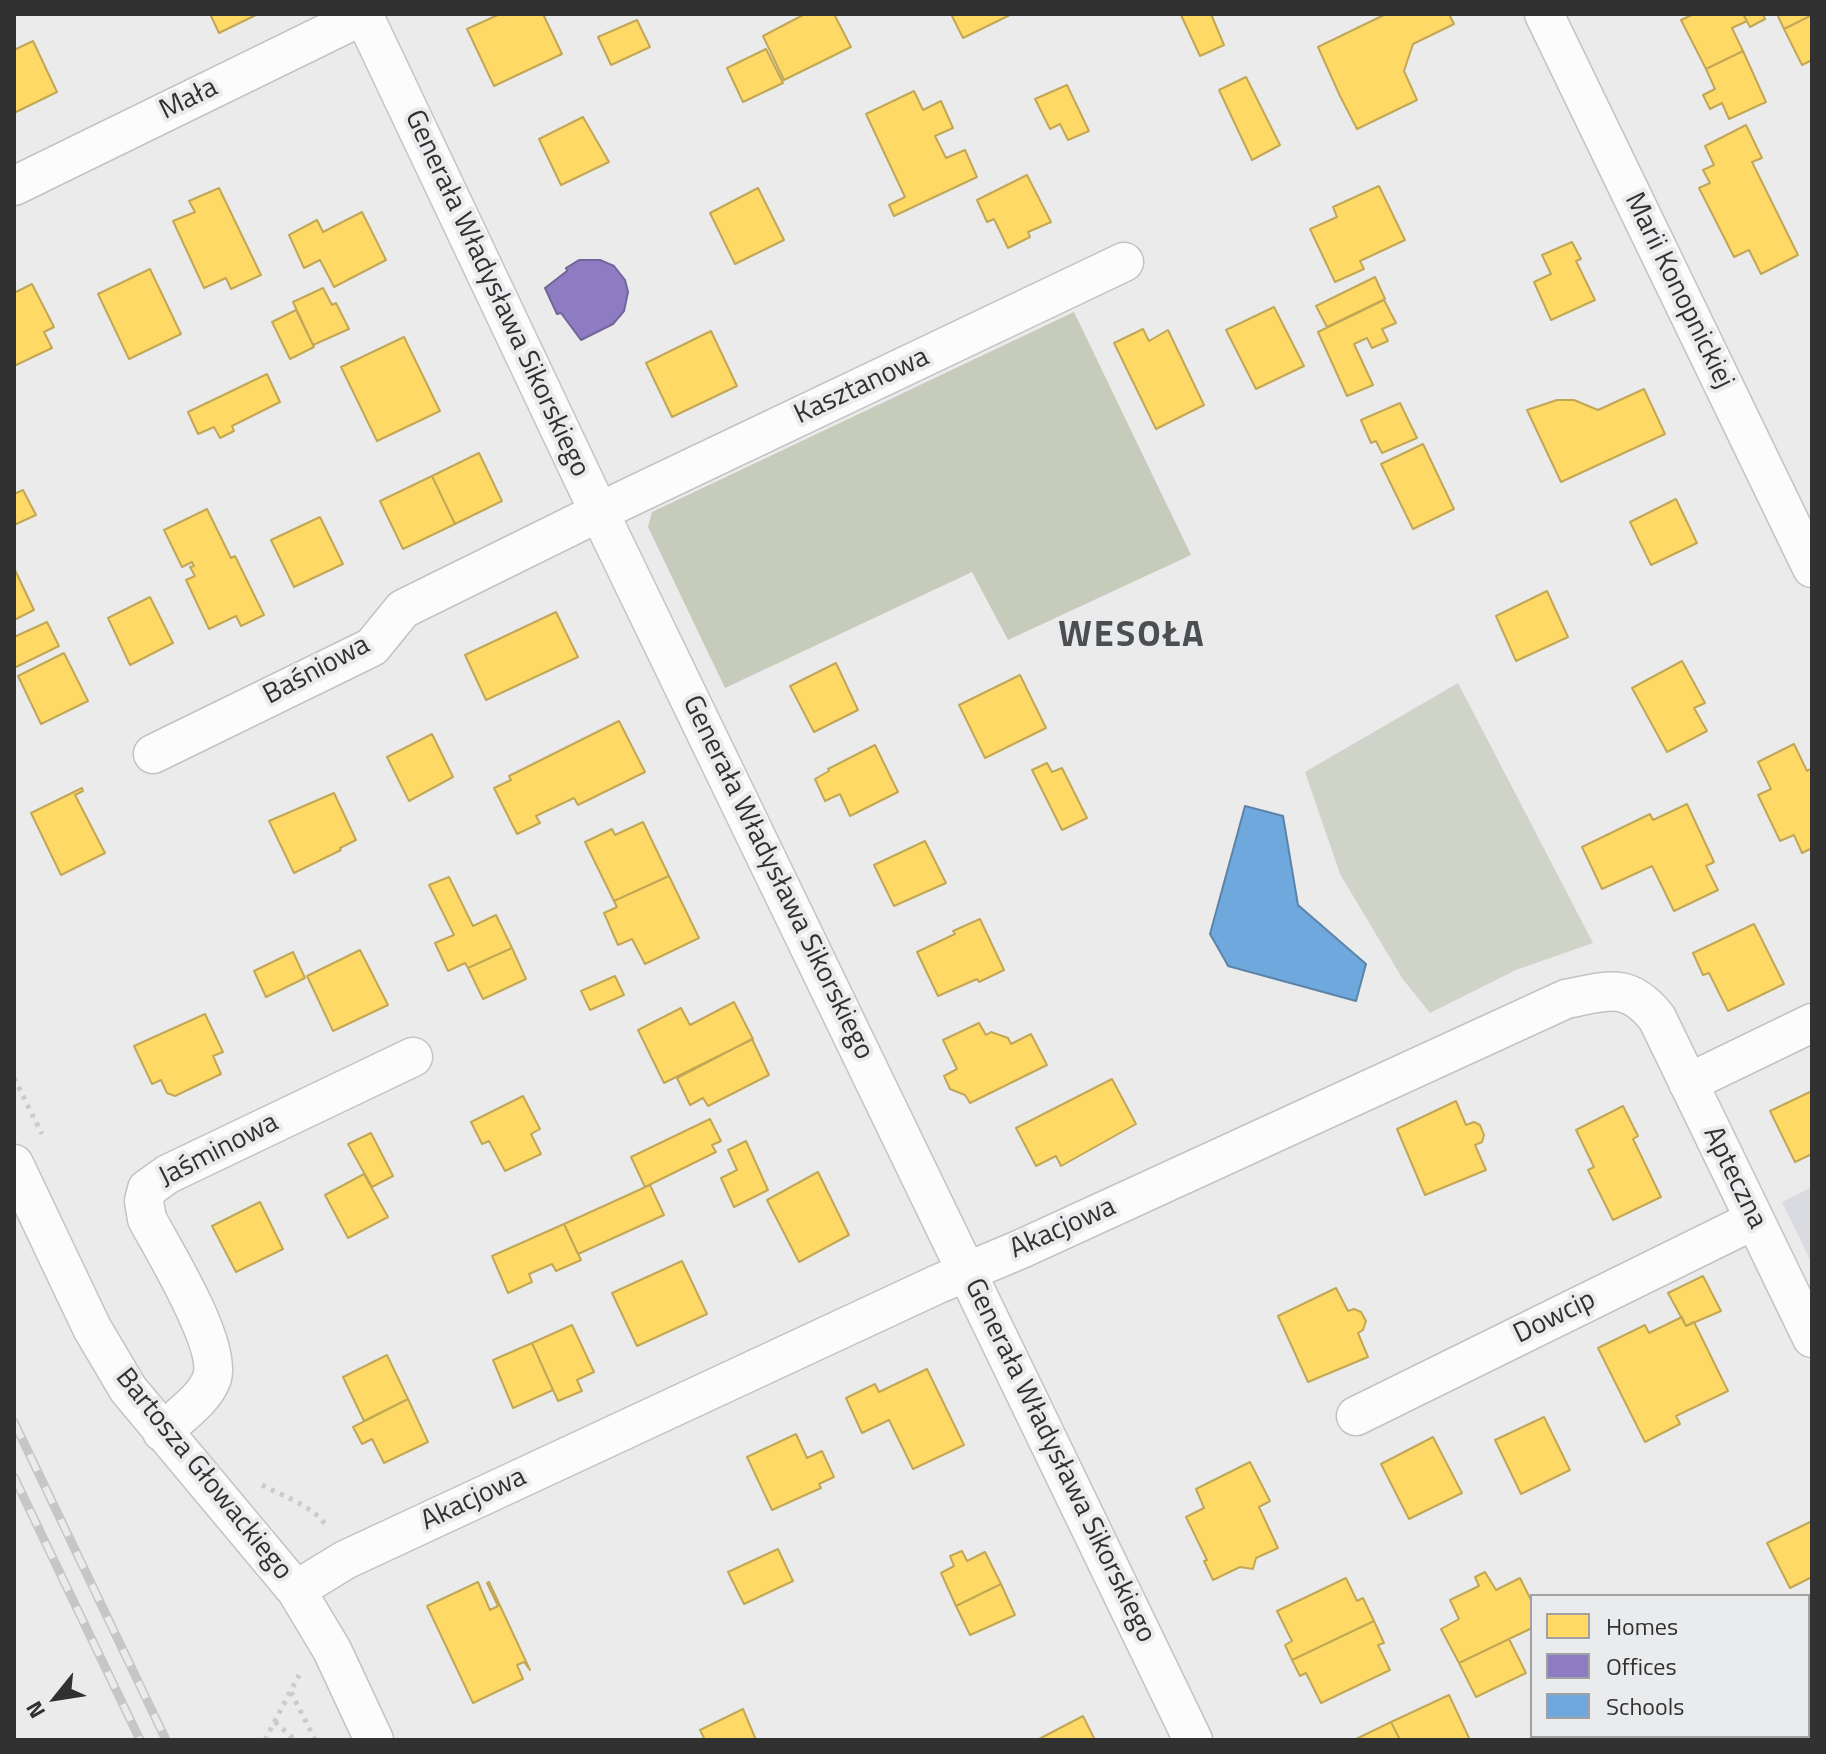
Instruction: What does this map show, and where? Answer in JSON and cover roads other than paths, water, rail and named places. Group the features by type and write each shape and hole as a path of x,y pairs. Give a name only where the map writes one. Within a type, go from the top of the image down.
{"street":[{"name":"Mała","path":"14,186 365,14"},
{"name":"Generała Władysława Sikorskiego","path":"365,14 599,512 1193,1740"},
{"name":"Marii Konopnickiej","path":"1544,14 1812,568"},
{"name":"Kasztanowa","path":"599,512 1124,262"},
{"name":"Baśniowa","path":"153,754 372,647 403,609 599,512"},
{"name":"Akacjowa","path":"296,1590 345,1560 1566,999 1608,991 1624,992 1643,1001 1657,1018"},
{"name":"Apteczna","path":"1657,1018 1812,1338"},
{"path":"1688,1083 1812,1023"},
{"name":"Jaśminowa","path":"162,1432 195,1402 212,1380 213,1365 206,1333 147,1219 144,1201 147,1189 154,1181 168,1174 413,1057"},
{"name":"Bartosza Głowackiego","path":"14,1164 92,1328 128,1389 296,1590 332,1650 374,1740"},
{"name":"Dowcip","path":"1356,1416 1754,1220"}],"railway":[{"path":"14,1422 166,1740"},
{"path":"14,1477 140,1740"}],"district":[{"name":"WESOŁA","path":"1132,637"}]}
